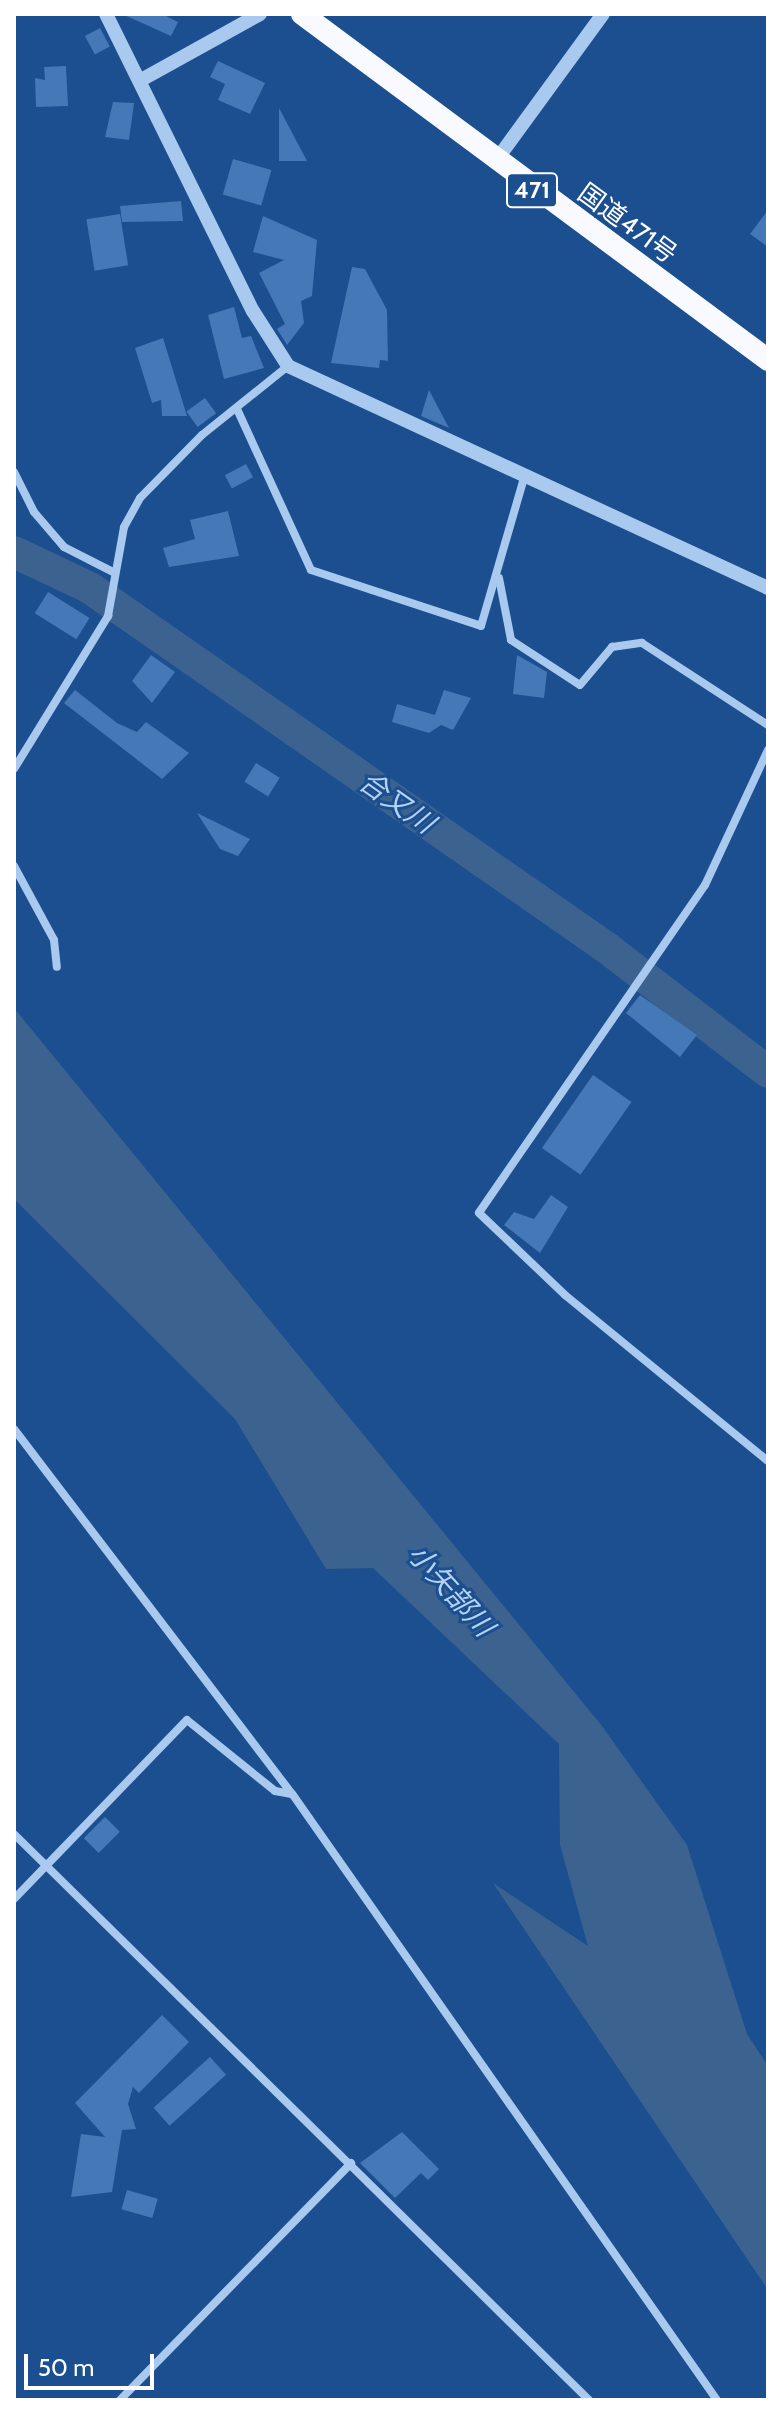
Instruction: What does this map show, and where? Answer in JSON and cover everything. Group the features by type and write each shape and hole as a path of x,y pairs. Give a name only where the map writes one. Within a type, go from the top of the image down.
{"highway":[{"name":"国道471号","path":"302,14 495,162 768,360"}],"street":[{"path":"106,14 253,311 288,366 768,588"},
{"path":"141,80 260,14"},
{"path":"495,162 603,14"},
{"path":"14,769 108,616 117,593 115,573 124,527 140,498 288,366"},
{"path":"237,409 311,570 481,626 499,577 525,475"},
{"path":"14,472 34,512 64,547 115,573"},
{"path":"499,577 511,640 580,685 612,647 642,643 768,725"},
{"path":"768,750 705,885 479,1213 565,1295 768,1461"},
{"path":"14,866 54,940 57,967"},
{"path":"14,1429 293,1795 717,2400"},
{"path":"14,1899 187,1720 275,1791 293,1795"},
{"path":"14,1834 589,2400"},
{"path":"120,2400 351,2163"}],"water":[{"name":"小矢部川","path":"14,1008 602,1726 687,1845 747,2034 768,2066 768,2290 493,1883 588,1946 560,1845 559,1744 373,1568 326,1569 235,1419 14,1199"}],"building":[{"path":"122,14 162,14 178,22 171,36"},
{"path":"100,28 110,47 95,55 85,36"},
{"path":"218,61 265,83 250,114 218,100 225,84 210,77"},
{"path":"66,66 68,106 36,107 35,78 45,80 44,67"},
{"path":"113,102 134,103 129,140 105,137"},
{"path":"279,108 307,161 279,161"},
{"path":"233,159 271,170 261,206 223,195"},
{"path":"181,201 183,221 122,222 120,206"},
{"path":"768,210 768,247 750,234"},
{"path":"120,214 128,265 95,271 86,219"},
{"path":"263,216 317,240 312,296 301,301 304,323 287,345 277,329 285,324 259,273 284,260 253,252"},
{"path":"352,267 365,269 387,310 388,361 380,360 379,368 331,363"},
{"path":"234,307 242,338 251,336 264,368 224,379 208,315"},
{"path":"163,338 187,416 162,416 161,400 152,403 135,348"},
{"path":"429,390 449,428 421,416"},
{"path":"205,398 216,413 198,427 186,412"},
{"path":"246,464 253,477 232,489 225,475"},
{"path":"228,511 239,556 169,567 163,548 195,539 190,520"},
{"path":"48,592 90,618 76,639 35,613"},
{"path":"151,655 175,672 152,703 132,681"},
{"path":"517,655 547,672 544,698 513,694"},
{"path":"75,690 117,723 137,732 146,722 189,753 162,779 64,703"},
{"path":"444,690 471,698 453,730 441,725 429,733 392,722 397,704 435,715"},
{"path":"256,763 280,778 268,796 244,782"},
{"path":"197,813 250,839 238,856 220,849"},
{"path":"640,995 697,1035 680,1057 626,1013"},
{"path":"593,1075 632,1102 580,1175 542,1148"},
{"path":"551,1195 568,1207 540,1253 504,1225 514,1212 534,1219"},
{"path":"105,1817 120,1832 99,1853 84,1838"},
{"path":"162,2015 189,2042 139,2093 133,2087 128,2104 136,2129 122,2130 112,2192 71,2197 81,2134 105,2137 75,2103"},
{"path":"210,2057 226,2075 170,2126 154,2108"},
{"path":"402,2132 439,2169 428,2180 421,2173 395,2198 360,2163"},
{"path":"127,2190 158,2199 152,2218 121,2209"}],"waterway":[{"name":"合又川","path":"14,552 90,588 607,948 768,1072"}]}
